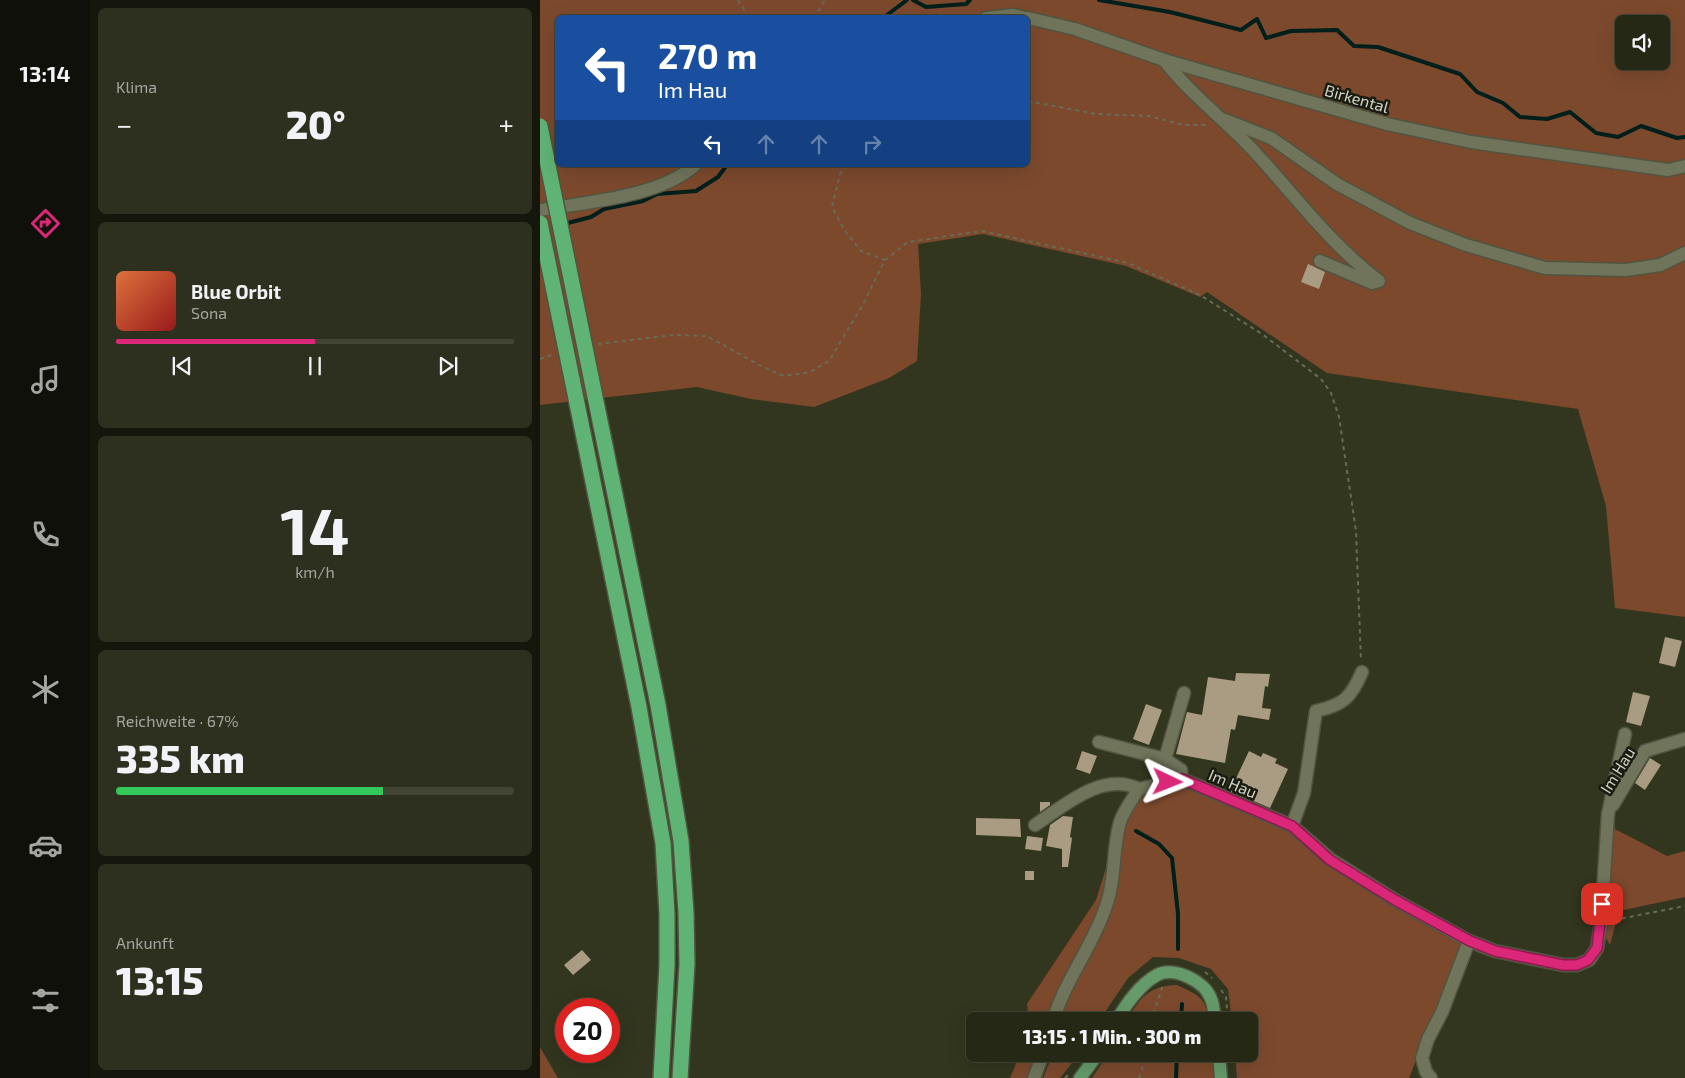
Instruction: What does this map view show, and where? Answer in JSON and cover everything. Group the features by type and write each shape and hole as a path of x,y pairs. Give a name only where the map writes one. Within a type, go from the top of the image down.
{"highway":[{"path":"540,126 656,696 681,841 687,964 680,1078"},
{"path":"540,223 637,698 663,843 667,914 667,972 660,1078"}],"main road":[{"path":"1123,1012 1141,988 1157,975 1167,973 1177,973 1201,983 1211,998 1214,1012"},
{"path":"1080,1078 1092,1062"},
{"path":"1220,1062 1221,1078"}],"lane":[{"name":"Birkental","path":"1030,19 1075,28 1164,60 1387,124 1471,142 1668,170 1685,166"},
{"path":"1164,60 1183,85 1225,120 1326,234 1378,280 1372,283 1320,261"},
{"path":"1225,120 1271,138 1337,184 1410,223 1466,245 1544,268 1626,270 1660,265 1685,253"},
{"path":"540,210 616,197 661,185 692,167"},
{"path":"1292,826 1304,793 1316,711 1332,707 1346,700 1354,691 1362,672"},
{"path":"1165,759 1184,693"},
{"name":"Im Hau","path":"1139,789 1182,779 1292,826 1330,860 1395,900 1470,941 1495,951 1563,965 1577,965 1588,960 1597,948 1601,923 1608,814 1625,734"},
{"name":"Im Hau","path":"1608,814 1645,751 1685,739"},
{"path":"1100,742 1165,759 1181,770 1182,779"},
{"path":"1035,825 1068,803 1102,786 1118,784 1139,789 1123,814 1120,824 1113,886 1100,924 1060,999 1056,1012"},
{"path":"1430,1078 1422,1058 1428,1039 1442,1012 1470,941"},
{"path":"1034,1078 1040,1062"}],"path":[{"path":"738,0 747,15"},
{"path":"816,15 825,0"},
{"path":"1030,101 1096,114 1149,116 1183,125 1208,126 1225,120"},
{"path":"845,167 840,174 832,207 845,231 861,251 885,260"},
{"path":"591,344 673,335 707,336 761,366 784,376 810,372 829,361 861,308 885,260 908,242 982,230 1128,263 1200,295 1262,334 1322,379 1331,393 1339,417 1356,531 1362,672"},
{"path":"540,358 557,354"},
{"path":"1601,923 1685,906"},
{"path":"1154,1012 1167,973"},
{"path":"1139,1078 1144,1062"}],"shaded area":[{"path":"540,0 1685,0 1685,617 1615,608 1606,506 1578,409 1327,373 1207,292 1200,297 1126,266 983,234 918,244 921,294 917,361 889,378 814,407 751,399 697,387 540,405"},
{"path":"1167,761 1182,761 1182,779 1284,825 1464,940 1409,1078 1237,1078 1236,1062 1258,1062 1258,1012 1231,1012 1228,989 1211,969 1179,958 1153,957 1128,978 1105,1012 1028,1012 1027,1004 1096,900 1107,865 1114,824 1144,781 1157,789"},
{"path":"1611,827 1667,856 1685,851 1685,897 1619,911 1610,945 1595,918"},
{"path":"1177,985 1196,995 1206,1006 1208,1012 1132,1012 1146,994 1167,986"},
{"path":"540,1047 558,1078 540,1078"},
{"path":"1017,1062 1037,1062 1030,1078 1010,1078"},
{"path":"1050,1062 1073,1062 1060,1078 1043,1078"},
{"path":"1103,1062 1213,1062 1214,1078 1092,1078"}],"building":[{"path":"1308,264 1325,272 1319,289 1301,282"},
{"path":"1665,637 1682,641 1675,667 1659,663"},
{"path":"1236,673 1270,674 1268,687 1265,686 1262,708 1271,709 1269,720 1238,715 1235,730 1231,729 1225,763 1176,754 1187,712 1202,715 1208,677 1235,681"},
{"path":"1633,692 1650,696 1641,726 1626,722"},
{"path":"1146,704 1162,710 1149,745 1133,739"},
{"path":"1082,751 1097,756 1090,774 1076,769"},
{"path":"1249,751 1261,757 1263,753 1277,759 1275,763 1288,769 1270,808 1230,791"},
{"path":"1650,758 1661,765 1645,790 1635,783"},
{"path":"1040,802 1050,802 1050,805 1040,812"},
{"path":"1063,816 1073,817 1068,867 1062,867 1062,849 1046,846 1050,825"},
{"path":"976,818 1020,819 1021,837 976,835"},
{"path":"1027,836 1043,838 1041,851 1025,849"},
{"path":"1025,871 1034,871 1034,880 1025,880"},
{"path":"582,950 591,960 573,975 564,965"}],"waterway":[{"path":"887,15 907,0"},
{"path":"913,0 926,7 966,4 970,0"},
{"path":"1099,0 1170,12 1241,30 1257,19 1266,38 1291,31 1337,30 1354,46 1378,47 1460,74 1477,92 1503,103 1520,117 1547,119 1570,112 1596,133 1618,137 1641,126 1677,138 1685,137"},
{"path":"564,224 591,217 604,209 643,201 657,194 696,191 718,177 726,167"},
{"path":"1136,831 1159,844 1172,858 1178,914 1178,949"},
{"path":"1182,1004 1182,1012"},
{"path":"1176,1078 1177,1062"}],"route":[{"path":"1168,782 1182,779 1292,826 1330,860 1395,900 1470,941 1495,951 1563,965 1577,965 1588,960 1597,948 1602,904"}]}
